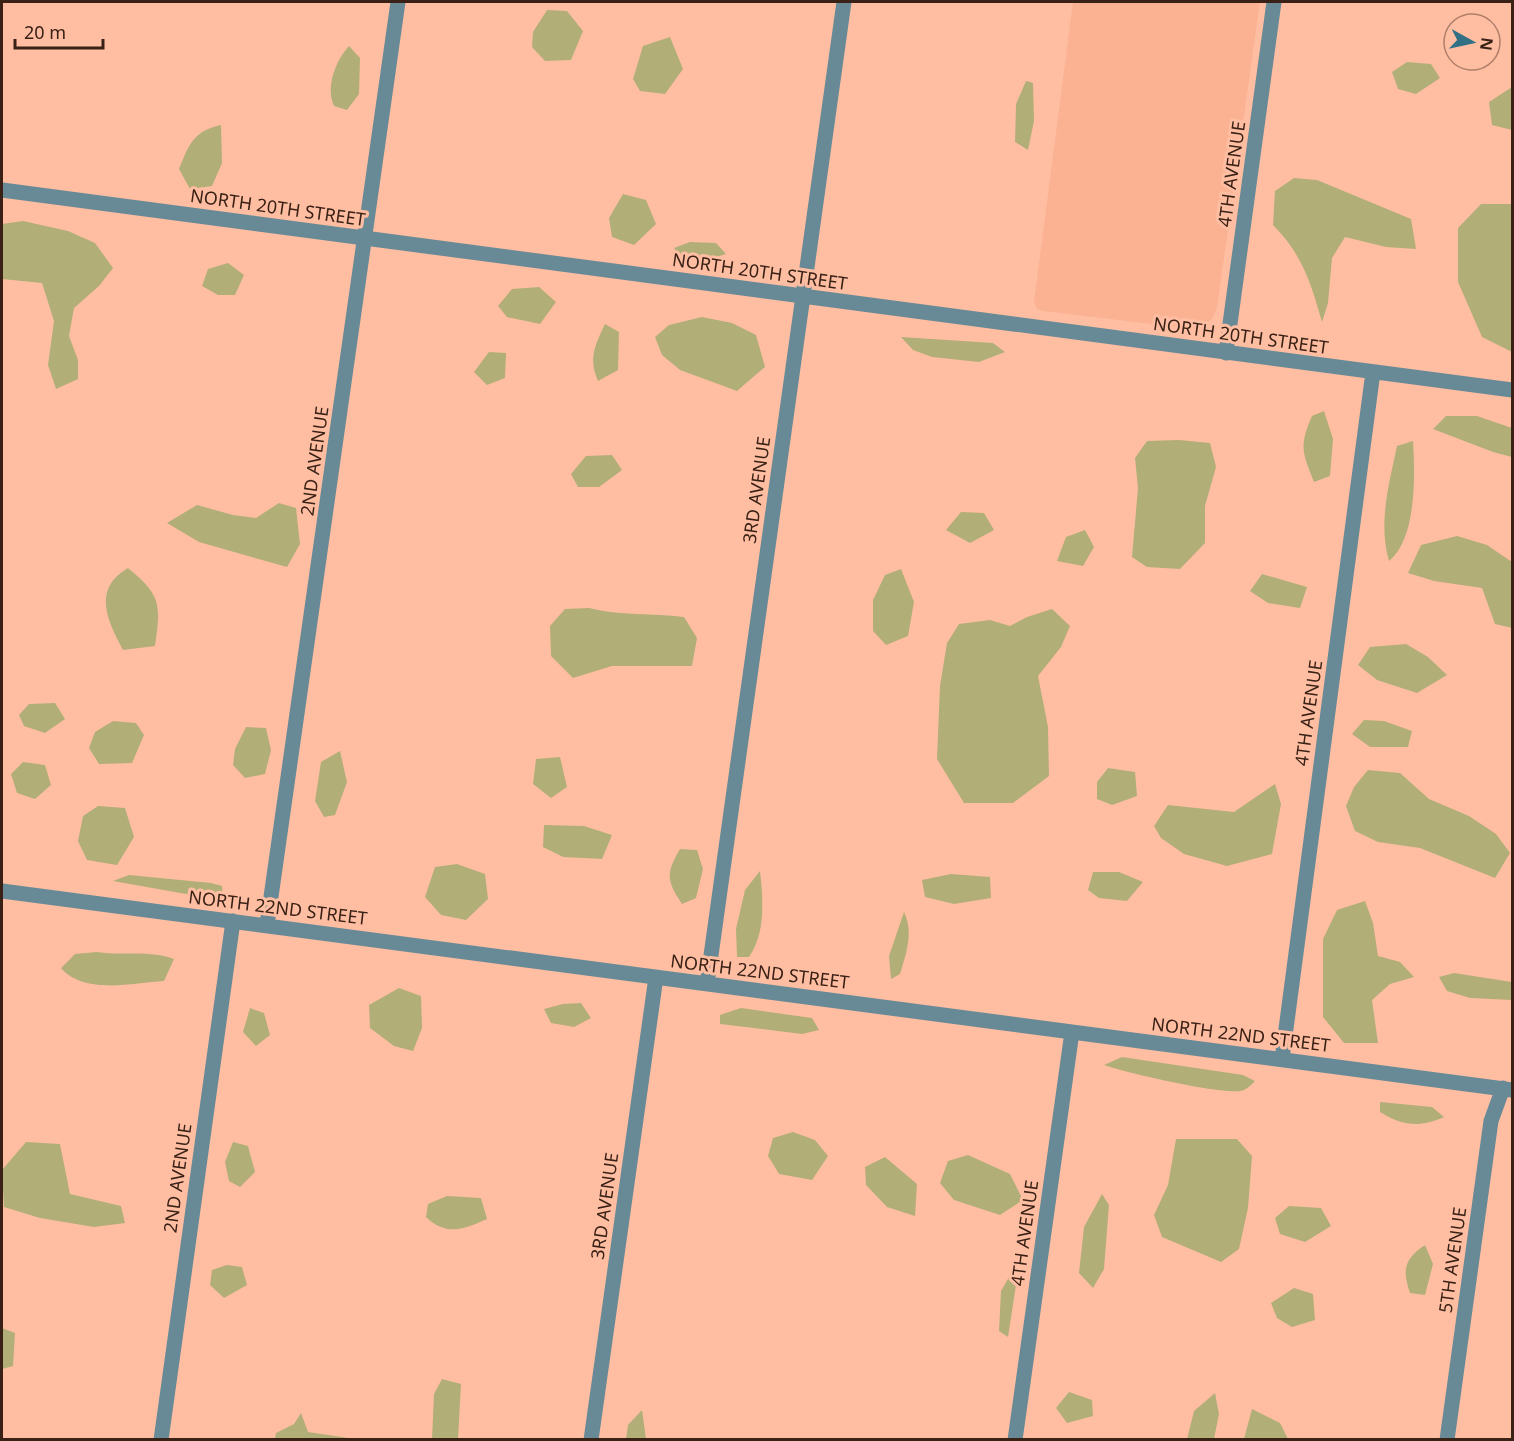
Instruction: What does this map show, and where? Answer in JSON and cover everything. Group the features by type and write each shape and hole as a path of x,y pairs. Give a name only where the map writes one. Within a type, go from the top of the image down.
{"street":[{"name":"2ND AVENUE","path":"267,926 398,2"},
{"name":"3RD AVENUE","path":"707,984 844,2"},
{"name":"4TH AVENUE","path":"1226,353 1274,2"},
{"name":"NORTH 20TH STREET","path":"2,190 1512,390"},
{"name":"4TH AVENUE","path":"1282,1059 1372,372"},
{"name":"NORTH 22ND STREET","path":"2,891 1508,1089"},
{"name":"2ND AVENUE","path":"160,1440 232,921"},
{"name":"3RD AVENUE","path":"591,1440 656,977"},
{"name":"4TH AVENUE","path":"1016,1440 1072,1032"},
{"name":"5TH AVENUE","path":"1447,1440 1491,1121 1508,1089"}],"shaded area":[{"path":"1073,2 1260,2 1217,308 1202,330 1043,311 1037,309 1034,302"},
{"path":"547,10 567,11 583,31 571,60 545,61 532,47 533,32"},
{"path":"670,37 683,69 665,94 640,91 633,79 643,46"},
{"path":"349,46 360,58 359,94 347,110 334,106 331,82 336,66"},
{"path":"1407,62 1431,64 1440,78 1416,94 1398,89 1392,72"},
{"path":"1026,81 1033,83 1034,121 1028,150 1015,142 1016,104"},
{"path":"1512,87 1512,130 1492,125 1489,102"},
{"path":"221,125 222,163 212,186 190,189 179,169 186,153 198,135"},
{"path":"1294,178 1317,180 1411,219 1416,249 1386,247 1345,237 1332,258 1328,303 1322,322 1314,294 1298,258 1273,225 1275,191"},
{"path":"623,194 646,200 656,224 634,245 612,237 609,218"},
{"path":"1481,204 1512,204 1512,352 1482,337 1458,282 1458,228"},
{"path":"23,221 68,231 95,243 113,268 99,286 74,308 69,336 78,360 78,379 56,389 48,365 54,321 42,283 2,279 2,224"},
{"path":"690,242 716,243 726,254 703,261 681,257 674,248"},
{"path":"228,263 244,275 235,295 218,295 202,286 208,269"},
{"path":"539,287 556,302 540,324 507,317 498,306 512,289"},
{"path":"702,317 732,323 756,335 765,367 737,391 680,370 662,355 655,337 669,325"},
{"path":"605,324 619,332 618,370 598,381 593,359"},
{"path":"901,337 993,343 1005,352 979,362 932,357 913,350"},
{"path":"489,352 506,353 505,378 487,385 474,372"},
{"path":"1324,411 1333,439 1330,476 1314,482 1305,456 1304,442 1312,416"},
{"path":"1446,416 1477,416 1512,428 1512,457 1433,429"},
{"path":"1179,440 1210,443 1216,467 1205,506 1205,543 1180,569 1147,567 1132,557 1138,488 1135,458 1147,441"},
{"path":"1413,441 1414,488 1409,522 1398,551 1389,561 1384,532 1391,475 1397,446"},
{"path":"612,455 622,470 599,487 578,487 571,474 586,456"},
{"path":"279,503 296,508 300,544 287,567 199,542 167,523 197,505 233,515 256,518"},
{"path":"961,512 984,513 994,530 970,543 946,530"},
{"path":"1085,530 1094,547 1083,566 1057,561 1066,537"},
{"path":"1457,536 1487,545 1512,562 1512,628 1495,624 1482,588 1434,581 1408,573 1421,545"},
{"path":"128,568 153,593 156,601 158,620 155,646 123,650 108,616 106,595 110,585"},
{"path":"901,569 914,602 908,636 886,645 873,631 873,600 885,575"},
{"path":"1262,574 1307,587 1300,608 1268,603 1250,591"},
{"path":"589,608 612,612 684,617 697,638 692,666 612,666 573,678 551,656 550,626 565,609"},
{"path":"1052,609 1070,626 1061,647 1038,676 1048,727 1049,776 1013,803 964,803 937,759 940,686 947,643 959,624 990,620 1010,626 1027,617"},
{"path":"1406,644 1428,657 1447,675 1417,693 1377,680 1358,665 1370,647"},
{"path":"55,703 65,719 45,733 24,726 19,715 29,704"},
{"path":"1364,720 1384,721 1412,731 1408,747 1370,747 1352,734"},
{"path":"113,721 136,723 144,735 132,763 99,764 89,748 95,732"},
{"path":"246,727 266,728 271,750 265,774 245,778 233,765 235,749"},
{"path":"340,751 347,782 335,815 324,817 315,801 321,762"},
{"path":"560,757 567,787 551,798 533,784 536,759"},
{"path":"23,762 45,765 51,785 35,799 17,793 11,774"},
{"path":"1108,768 1135,772 1137,796 1112,805 1097,799 1097,782"},
{"path":"1368,770 1400,773 1429,799 1469,816 1496,834 1510,853 1495,878 1420,848 1378,842 1355,831 1346,806 1354,787"},
{"path":"1275,784 1281,804 1272,854 1227,866 1184,854 1161,838 1154,826 1168,805 1234,812"},
{"path":"98,806 125,808 134,837 117,865 87,860 78,841 83,816"},
{"path":"544,825 584,826 612,835 602,859 563,857 543,847"},
{"path":"680,849 697,850 703,869 696,898 682,904 673,889 670,876 672,864"},
{"path":"457,864 485,874 488,899 466,920 441,915 425,897 435,867"},
{"path":"760,871 761,927 749,957 737,957 736,929 745,890"},
{"path":"1093,872 1119,872 1143,882 1127,901 1099,898 1088,890"},
{"path":"951,874 990,877 991,898 954,904 925,897 922,880"},
{"path":"129,875 211,883 222,886 223,896 203,897 113,881"},
{"path":"1365,901 1373,923 1378,956 1400,962 1414,977 1390,984 1372,1000 1378,1043 1344,1043 1323,1017 1323,939 1337,910"},
{"path":"904,912 909,935 907,951 900,974 891,979 889,956"},
{"path":"97,952 145,954 174,959 164,981 123,985 95,985 82,982 61,968 75,954"},
{"path":"1454,973 1512,982 1512,1000 1470,998 1447,991 1439,977"},
{"path":"399,988 421,996 422,1028 413,1051 394,1046 370,1028 369,1005"},
{"path":"581,1003 591,1018 574,1027 551,1023 544,1009 563,1004"},
{"path":"250,1008 264,1013 270,1035 256,1046 243,1032"},
{"path":"741,1008 812,1018 819,1030 802,1034 720,1024 720,1015"},
{"path":"1122,1057 1243,1075 1255,1081 1244,1090 1218,1090 1153,1078 1104,1065"},
{"path":"1380,1102 1432,1107 1444,1117 1427,1123 1404,1123 1380,1112"},
{"path":"793,1132 815,1140 828,1156 812,1180 779,1174 768,1156 773,1138"},
{"path":"1176,1139 1237,1139 1252,1156 1248,1208 1239,1249 1221,1262 1162,1237 1154,1215 1168,1185"},
{"path":"26,1142 60,1144 70,1194 121,1206 125,1223 94,1227 40,1218 4,1207 2,1170"},
{"path":"233,1142 248,1146 255,1172 240,1187 229,1181 225,1162"},
{"path":"968,1155 1010,1174 1023,1200 1000,1215 954,1200 940,1183 948,1161"},
{"path":"885,1157 917,1184 915,1216 887,1207 866,1185 865,1167"},
{"path":"1102,1194 1109,1205 1104,1269 1093,1288 1079,1273 1084,1227"},
{"path":"447,1196 481,1198 487,1219 456,1229 448,1229 434,1223 426,1217 428,1204"},
{"path":"1289,1206 1321,1208 1331,1226 1305,1242 1280,1234 1275,1218"},
{"path":"1425,1245 1433,1264 1425,1295 1410,1293 1406,1278 1407,1266 1413,1255"},
{"path":"227,1265 242,1267 247,1285 224,1298 210,1285 212,1270"},
{"path":"1012,1272 1016,1285 1008,1337 999,1331 1001,1291"},
{"path":"1294,1288 1313,1294 1315,1320 1292,1327 1277,1318 1271,1303"},
{"path":"2,1328 15,1333 13,1366 2,1369"},
{"path":"442,1379 461,1384 458,1439 432,1439 434,1394"},
{"path":"1069,1392 1092,1400 1093,1416 1067,1423 1056,1408"},
{"path":"1215,1393 1219,1414 1214,1439 1187,1439 1194,1411"},
{"path":"1252,1409 1280,1423 1288,1439 1244,1439"},
{"path":"642,1410 646,1439 626,1439 628,1425"},
{"path":"301,1413 308,1432 355,1439 275,1439 276,1433 294,1424"}]}
